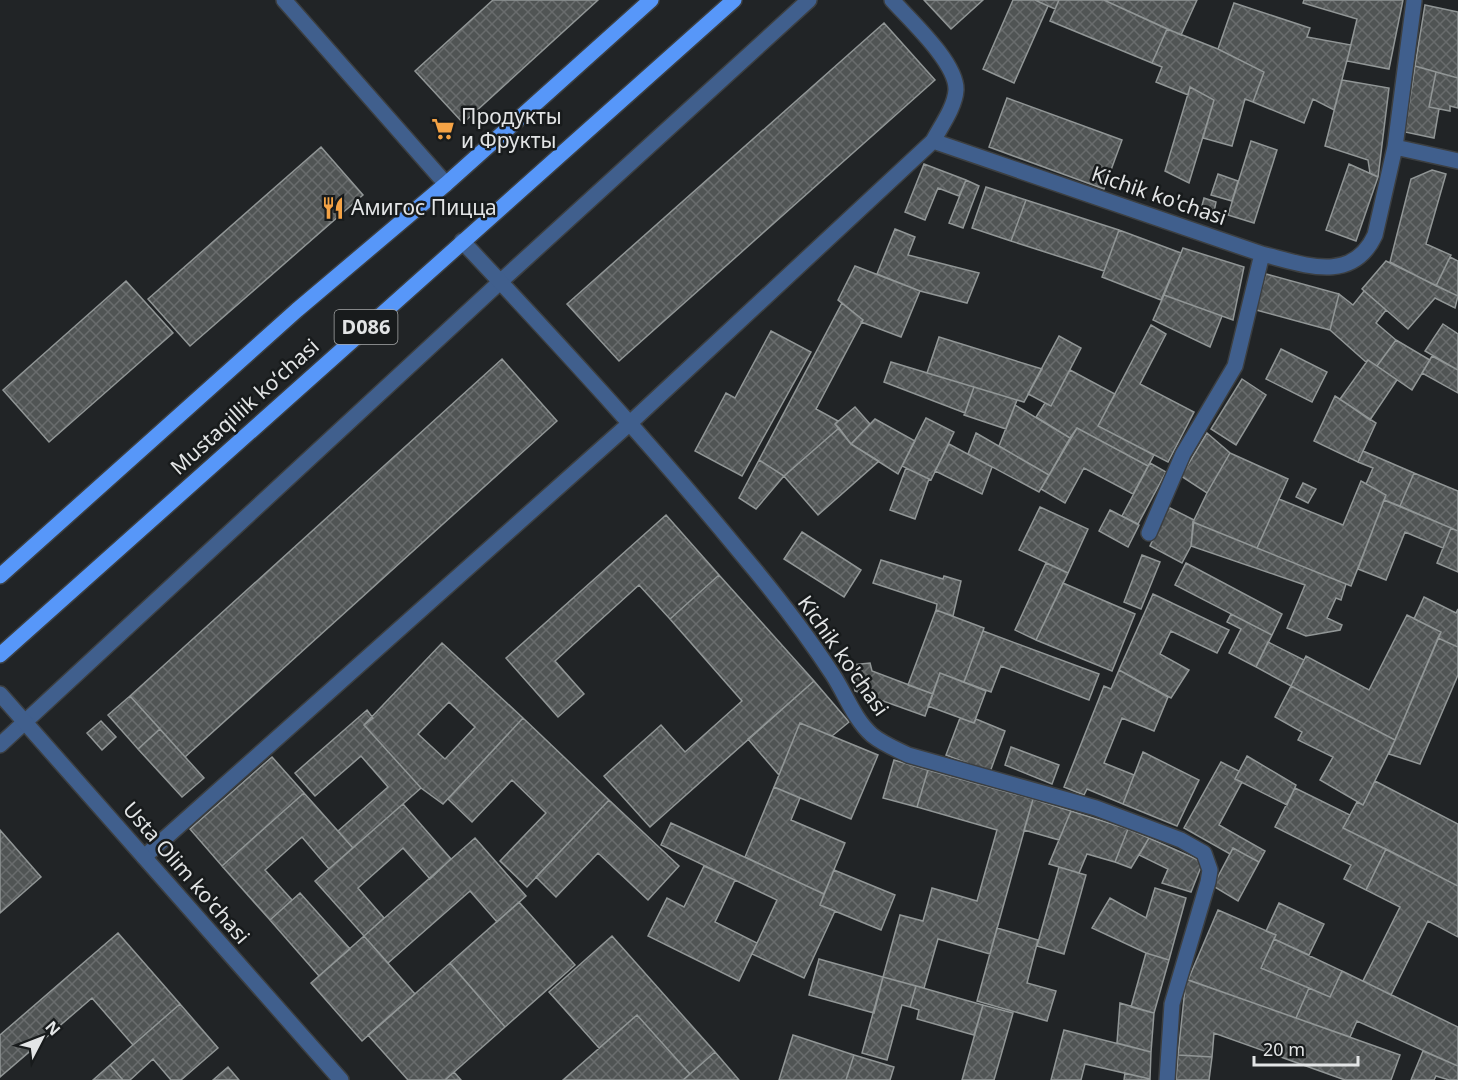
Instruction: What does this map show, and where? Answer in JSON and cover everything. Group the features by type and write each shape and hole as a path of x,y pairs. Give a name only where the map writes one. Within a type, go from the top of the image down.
{"main road":[{"name":"Mustaqillik koʻchasi","path":"0,576 297,310 446,184 651,0"},
{"name":"Mustaqillik koʻchasi","path":"0,655 734,0"}],"street":[{"path":"284,0 446,184"},
{"path":"0,745 500,282 809,0"},
{"path":"144,857 629,424 933,141 953,101 956,83 938,51 892,0"},
{"name":"Kichik ko'chasi","path":"933,141 1262,254 1313,267 1344,265 1364,254 1375,235 1395,147 1414,1"},
{"path":"1395,147 1458,162"},
{"name":"Kichik ko'chasi","path":"462,241 629,424 740,552 799,625 834,676 860,722 877,739 908,755 1096,808 1181,840 1204,853 1210,870 1172,1004 1167,1080"},
{"path":"1149,533 1183,454 1235,366 1262,254"},
{"name":"Usta Olim ko'chasi","path":"0,694 341,1080"}],"building":[{"path":"493,0 598,0 463,123 415,71"},
{"path":"924,0 983,0 951,29"},
{"path":"1013,0 1035,0 1048,6 1014,83 983,69"},
{"path":"1035,0 1059,0 1055,9"},
{"path":"1059,0 1104,0 1167,29 1152,63 1050,21"},
{"path":"1104,0 1197,0 1181,35"},
{"path":"1304,0 1403,0 1389,69 1347,61 1357,19 1303,3"},
{"path":"1234,3 1310,28 1307,37 1351,45 1334,110 1313,99 1304,123 1253,102 1264,72 1218,49"},
{"path":"1425,5 1458,12 1458,78 1415,66"},
{"path":"884,23 935,80 619,361 567,304"},
{"path":"1167,29 1218,49 1264,72 1253,102 1245,99 1232,146 1203,138 1214,100 1190,87 1188,95 1156,82 1162,67 1152,63"},
{"path":"1415,66 1436,72 1429,107 1439,109 1434,138 1405,132"},
{"path":"1436,72 1458,78 1458,108 1450,106 1450,111 1429,107"},
{"path":"1342,80 1389,88 1378,177 1370,173 1368,160 1325,146"},
{"path":"1190,87 1214,100 1189,183 1165,171"},
{"path":"1007,98 1122,140 1104,189 989,147"},
{"path":"1251,141 1277,150 1254,223 1228,215"},
{"path":"321,147 363,195 190,346 148,299"},
{"path":"924,164 966,180 959,196 938,188 925,220 905,212"},
{"path":"1349,164 1378,177 1356,241 1326,230"},
{"path":"1432,170 1446,174 1426,244 1451,255 1436,286 1390,262 1411,179"},
{"path":"1218,174 1238,181 1232,201 1211,195"},
{"path":"966,180 979,186 963,228 949,223"},
{"path":"986,187 1026,200 1011,241 972,228"},
{"path":"1204,198 1216,202 1213,217 1200,213"},
{"path":"1026,200 1119,230 1104,271 1011,241"},
{"path":"895,229 915,237 908,255 979,273 967,303 920,291 877,274"},
{"path":"1119,230 1181,253 1161,300 1102,277"},
{"path":"1183,248 1244,267 1233,320 1164,295"},
{"path":"1450,257 1458,261 1458,296 1436,286"},
{"path":"1386,261 1458,296 1455,308 1435,298 1408,329 1362,289"},
{"path":"855,266 920,291 901,337 861,322 863,320 838,300"},
{"path":"1266,274 1339,294 1330,330 1256,310"},
{"path":"126,281 173,333 49,442 3,390"},
{"path":"1364,291 1386,310 1376,323 1396,340 1377,366 1368,360 1366,362 1330,330 1339,294 1353,305"},
{"path":"1164,295 1222,316 1210,347 1153,320"},
{"path":"842,303 863,320 816,409 838,421 835,424 839,428 784,476 759,460"},
{"path":"1443,324 1458,334 1458,370 1425,351"},
{"path":"1151,325 1166,334 1140,384 1194,412 1168,462 1098,426"},
{"path":"771,331 811,352 742,476 695,451 726,393 735,398"},
{"path":"1059,336 1081,348 1051,406 1028,394"},
{"path":"939,337 1042,369 1024,402 927,373"},
{"path":"1396,340 1430,360 1412,390 1377,366"},
{"path":"1281,349 1327,372 1312,402 1266,379"},
{"path":"1432,356 1458,370 1458,393 1422,373"},
{"path":"502,359 557,421 185,757 130,696"},
{"path":"1368,360 1397,380 1370,420 1340,399"},
{"path":"891,362 974,387 965,413 884,382"},
{"path":"1070,370 1115,394 1098,426 1154,455 1148,466 1077,428 1070,438 1036,417 1045,403 1051,406"},
{"path":"1242,379 1266,395 1236,445 1211,429"},
{"path":"974,387 1017,400 1006,429 964,415"},
{"path":"1335,396 1376,423 1358,462 1314,441"},
{"path":"1015,405 1070,438 1049,475 999,446"},
{"path":"855,407 870,424 851,444 835,424"},
{"path":"926,418 954,432 931,480 902,466"},
{"path":"875,419 915,441 898,474 851,444"},
{"path":"839,428 851,444 879,461 818,515 784,476"},
{"path":"1077,428 1148,466 1133,494 1084,468 1065,503 1041,489"},
{"path":"976,433 1049,475 1039,492 968,454"},
{"path":"1207,433 1230,453 1207,493 1181,476"},
{"path":"949,444 992,467 982,494 935,471"},
{"path":"1363,451 1414,473 1400,506 1384,500 1386,495 1366,484 1373,468 1358,462"},
{"path":"1230,453 1288,479 1257,548 1193,522"},
{"path":"759,460 784,476 756,509 739,498"},
{"path":"1150,463 1166,472 1138,524 1122,516"},
{"path":"906,468 929,479 915,519 890,510"},
{"path":"1414,473 1458,491 1458,531 1400,506"},
{"path":"1361,481 1386,495 1351,586 1257,548 1279,499 1343,525"},
{"path":"1303,483 1316,489 1308,503 1296,497"},
{"path":"1384,500 1451,528 1443,548 1405,532 1386,580 1358,569"},
{"path":"1040,507 1088,529 1068,573 1019,550"},
{"path":"1168,507 1194,520 1191,546 1182,563 1150,546"},
{"path":"1110,510 1139,525 1128,547 1099,531"},
{"path":"666,515 719,575 670,619 639,585 555,661 584,694 558,717 506,658"},
{"path":"1193,522 1346,584 1341,600 1336,598 1327,618 1342,625 1340,630 1306,636 1287,628 1305,585 1191,546"},
{"path":"1451,528 1458,531 1458,572 1437,563"},
{"path":"802,532 861,570 844,597 784,559"},
{"path":"1142,555 1160,562 1141,609 1124,602"},
{"path":"881,560 943,579 944,576 961,581 953,616 936,610 937,604 873,583"},
{"path":"1046,563 1068,573 1036,640 1015,630"},
{"path":"1186,563 1282,614 1272,635 1175,585"},
{"path":"719,575 814,681 650,827 604,776 661,725 685,752 742,701 670,619"},
{"path":"1063,583 1135,614 1112,671 1036,640"},
{"path":"1153,594 1229,630 1217,653 1171,631 1160,654 1189,670 1171,698 1119,670"},
{"path":"1424,597 1456,613 1458,609 1458,647 1438,638 1441,632 1414,619"},
{"path":"936,610 984,628 964,682 940,673 933,694 908,685"},
{"path":"1231,614 1272,635 1256,667 1229,653 1241,629 1227,622"},
{"path":"1407,615 1441,632 1395,740 1291,686 1306,656 1369,690"},
{"path":"983,631 1099,674 1089,700 1001,666 991,692 964,682"},
{"path":"1438,638 1458,647 1458,675 1420,764 1389,754"},
{"path":"1268,642 1304,660 1291,686 1256,667"},
{"path":"442,643 523,718 443,804 421,788 364,725","holes":["449,702 475,727 445,759 418,734"]},
{"path":"870,663 872,671 933,694 925,716 855,691 851,665"},
{"path":"1119,670 1168,697 1154,731 1122,718 1104,763 1134,775 1123,804 1087,789 1084,795 1064,787 1104,686 1111,689"},
{"path":"940,673 986,691 974,723 928,706"},
{"path":"814,681 849,722 832,736 800,723 779,775 748,739"},
{"path":"1291,686 1395,740 1363,805 1320,780 1333,757 1298,740 1302,732 1275,717"},
{"path":"130,696 160,729 138,749 108,715"},
{"path":"367,710 373,718 364,725 421,788 353,848 338,831 388,787 361,756 315,796 295,773"},
{"path":"523,718 609,800 527,887 500,861 546,813 512,780 472,822 448,799"},
{"path":"960,718 974,723 976,719 1005,731 990,772 946,755"},
{"path":"101,721 116,737 102,750 87,733"},
{"path":"800,723 878,755 851,819 774,787"},
{"path":"160,729 204,778 182,797 138,749"},
{"path":"1011,747 1059,765 1052,784 1005,765"},
{"path":"1143,752 1199,780 1177,826 1123,804"},
{"path":"1247,756 1296,785 1287,805 1235,779"},
{"path":"272,757 304,793 222,866 190,829"},
{"path":"894,760 928,770 917,807 883,798"},
{"path":"1221,762 1239,771 1235,779 1242,782 1219,825 1265,851 1259,862 1233,848 1230,854 1184,828"},
{"path":"928,770 1033,799 990,954 938,939 924,988 883,977 900,915 923,921 932,888 977,901 997,830 917,807"},
{"path":"1375,781 1458,824 1458,886 1343,828 1357,802 1363,805"},
{"path":"774,787 800,798 791,820 845,843 824,894 745,857"},
{"path":"1295,788 1350,815 1343,828 1386,849 1366,890 1344,879 1351,865 1275,827"},
{"path":"304,793 353,848 329,869 302,837 265,870 292,900 270,920 222,866"},
{"path":"1033,799 1071,811 1059,840 1024,830"},
{"path":"609,800 679,866 648,900 598,853 556,897 536,877"},
{"path":"403,804 451,859 430,879 403,848 358,888 384,918 364,936 315,881"},
{"path":"1071,811 1128,829 1115,862 1087,854 1079,873 1049,864"},
{"path":"671,823 824,894 820,905 835,911 804,978 752,954 777,900 661,845"},
{"path":"1128,829 1149,838 1131,868 1115,862"},
{"path":"0,830 41,877 0,913"},
{"path":"475,838 526,896 497,922 470,891 388,963 364,936"},
{"path":"1149,838 1203,862 1191,892 1162,883 1168,869 1139,855"},
{"path":"1233,848 1259,862 1238,901 1213,886"},
{"path":"1386,849 1458,886 1458,937 1428,921 1391,995 1363,981 1400,907 1366,890"},
{"path":"704,866 735,880 715,922 757,943 739,981 648,936 667,898 684,907"},
{"path":"1059,867 1086,875 1064,954 1037,946"},
{"path":"834,870 895,895 881,930 820,905"},
{"path":"1155,888 1186,898 1169,960 1146,953 1092,928 1110,898 1146,918"},
{"path":"300,893 350,949 319,976 270,920"},
{"path":"519,902 575,965 505,1027 450,963"},
{"path":"1279,903 1324,924 1309,955 1274,939 1276,935 1266,931"},
{"path":"1218,910 1276,935 1261,968 1309,988 1296,1018 1188,980"},
{"path":"997,928 1038,940 1027,983 1056,991 1047,1021 977,1001"},
{"path":"118,933 180,1004 133,1045 92,998 0,1077 0,1035"},
{"path":"364,936 415,994 362,1041 311,983"},
{"path":"612,936 715,1052 690,1074 637,1015 599,1048 549,992"},
{"path":"1274,939 1342,971 1330,997 1261,968"},
{"path":"1146,953 1169,960 1154,1013 1131,1007"},
{"path":"819,959 883,977 874,1013 809,995"},
{"path":"450,963 505,1027 445,1080 408,1080 368,1035"},
{"path":"1342,971 1458,1027 1458,1066 1357,1021 1350,1037 1296,1018 1309,988 1330,997"},
{"path":"883,977 916,986 910,1007 902,1005 887,1060 862,1053"},
{"path":"1186,979 1400,1055 1391,1080 1345,1080 1214,1033 1212,1057 1178,1055"},
{"path":"916,986 983,1005 974,1035 917,1019 919,1010 910,1007"},
{"path":"1120,1003 1154,1013 1151,1052 1117,1043"},
{"path":"180,1004 218,1048 181,1080 171,1080 153,1059 130,1080 123,1080 110,1065"},
{"path":"983,1005 1013,1013 994,1080 962,1080"},
{"path":"637,1015 690,1074 683,1080 563,1080"},
{"path":"1064,1030 1151,1052 1150,1079 1085,1064 1081,1080 1051,1080"},
{"path":"793,1035 854,1055 846,1080 779,1080"},
{"path":"1423,1051 1458,1066 1458,1080 1436,1076 1434,1080 1411,1080"},
{"path":"715,1052 739,1080 683,1080 690,1074"},
{"path":"854,1055 894,1067 890,1080 846,1080"},
{"path":"1178,1055 1212,1057 1209,1080 1176,1080"},
{"path":"110,1065 123,1080 93,1080"},
{"path":"228,1067 239,1080 213,1080"},
{"path":"454,1072 461,1080 445,1080"},
{"path":"1125,1073 1150,1079 1150,1080 1124,1080"}],"place":[{"name":"Продукты и Фрукты","path":"443,129"},
{"name":"Амигос Пицца","path":"333,208"}]}
